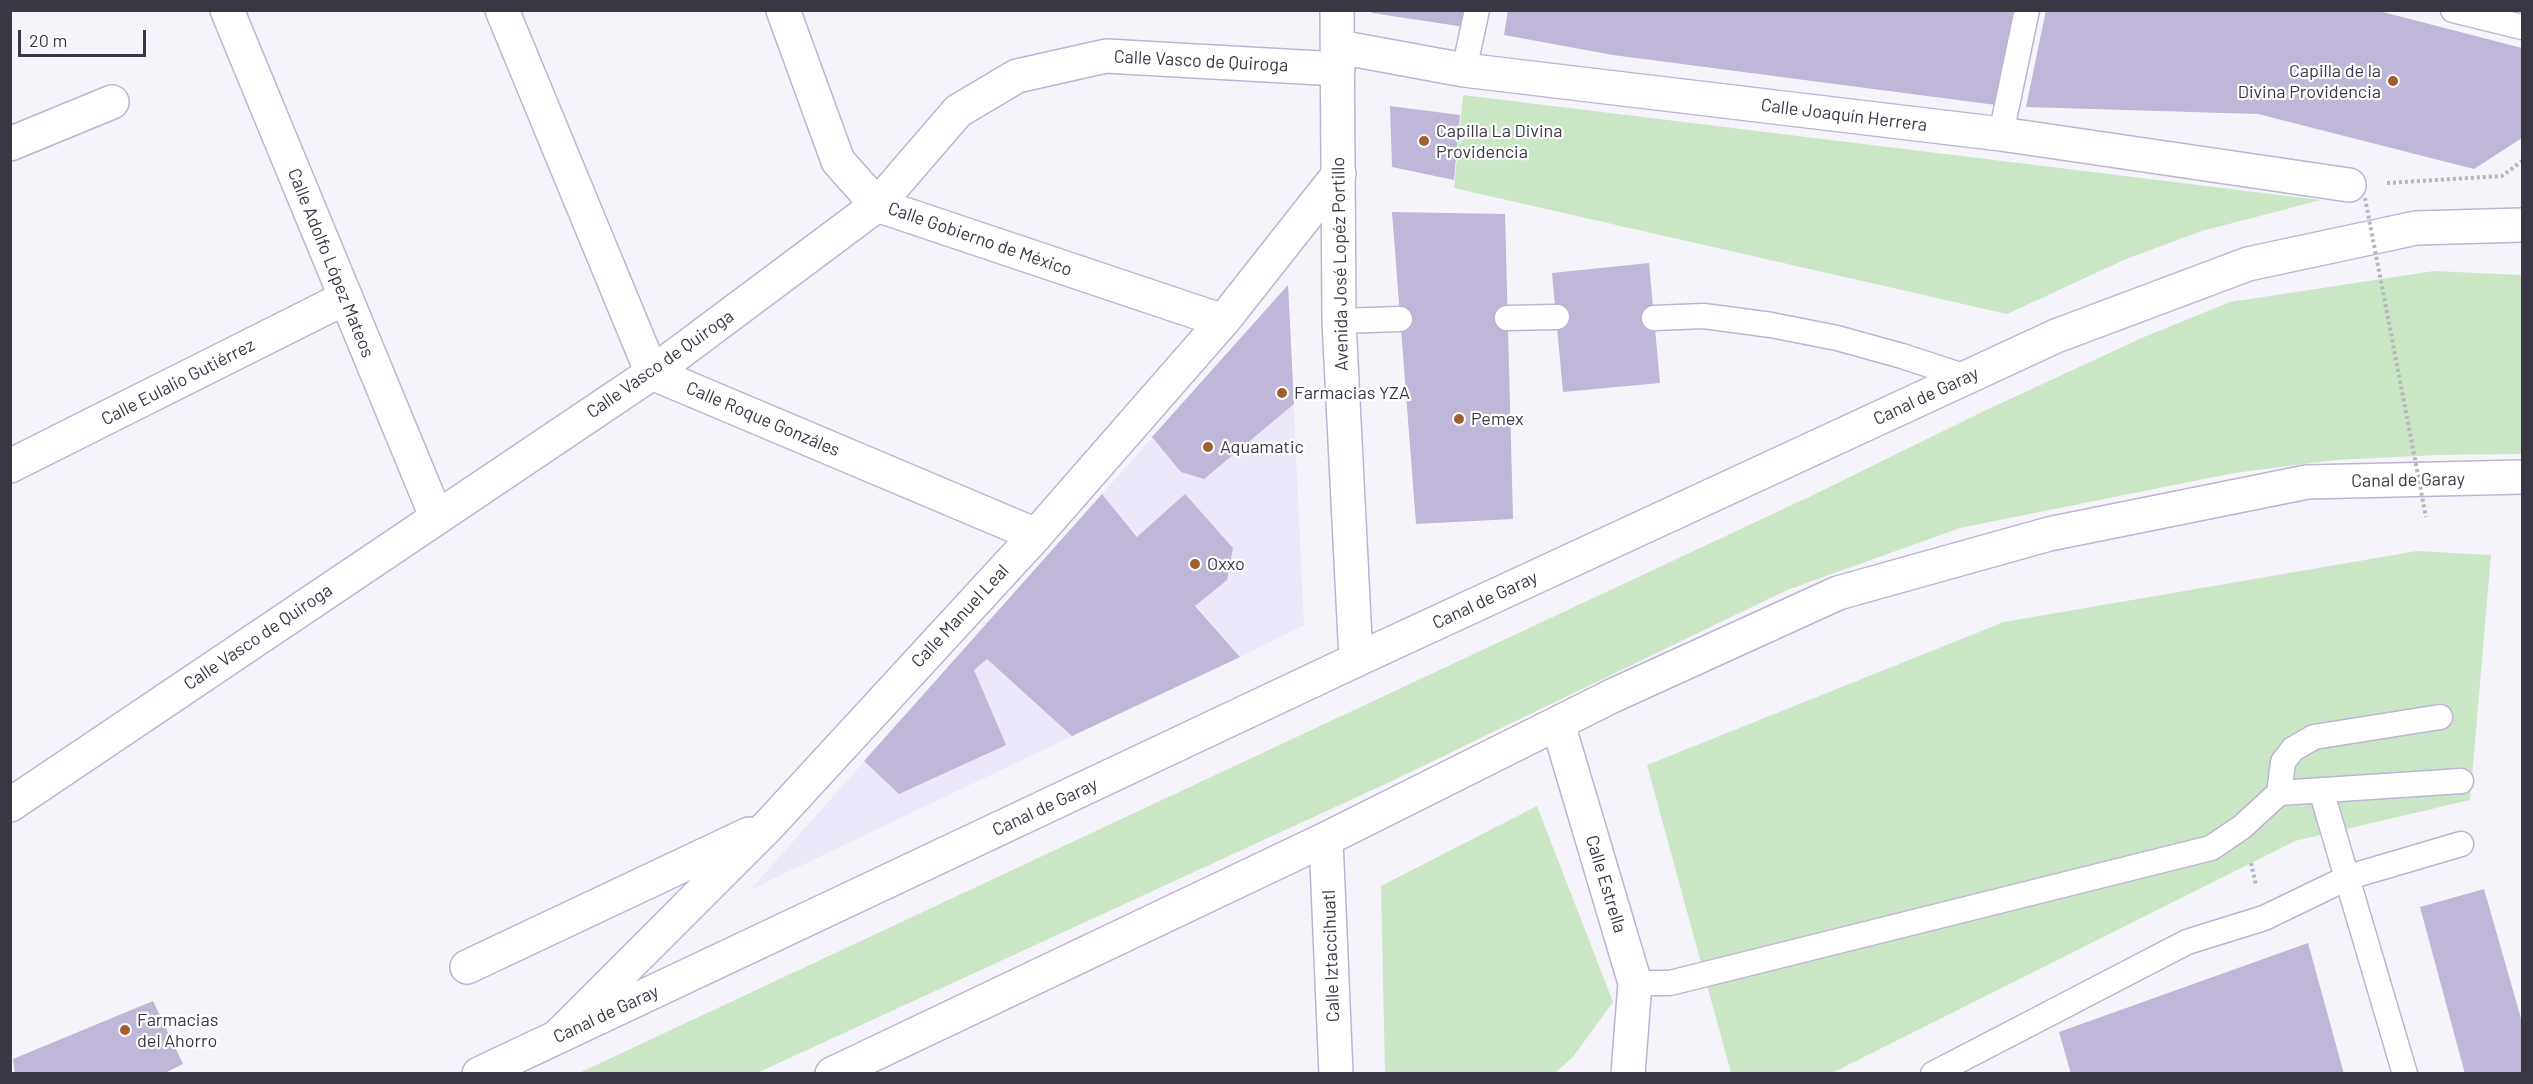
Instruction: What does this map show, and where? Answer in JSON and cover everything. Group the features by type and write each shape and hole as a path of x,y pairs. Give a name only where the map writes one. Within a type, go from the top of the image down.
{"street":[{"name":"Calle Adolfo López Mateos","path":"227,10 436,516"},
{"path":"502,10 652,373"},
{"name":"Calle Gobierno de México","path":"783,10 838,160 877,205 1223,321"},
{"name":"Avenida José Lopéz Portillo","path":"1337,10 1339,321 1356,660"},
{"name":"Calle Vasco de Quiroga","path":"13,801 652,373 877,205 958,111 1017,76 1106,56 1338,58"},
{"name":"Calle Joaquín Herrera","path":"1338,58 1464,70 2001,134 2357,192"},
{"path":"10,144 112,102"},
{"name":"Calle Manuel Leal","path":"558,1036 769,825 1036,535 1223,321 1339,174"},
{"name":"Canal de Garay","path":"478,1074 1356,660 2056,336 2248,264 2416,228 2523,225"},
{"name":"Calle Eulalio Gutiérrez","path":"10,466 345,298"},
{"name":"Calle Roque Gonzáles","path":"652,373 1036,535"},
{"name":"Canal de Garay","path":"832,1074 1326,839 1612,696 1838,593 2049,534 2307,482 2523,477"},
{"name":"Calle Estrella","path":"1558,724 1635,983 1629,1060 1653,1074"},
{"path":"467,967 769,825"},
{"name":"Calle Iztaccihuatl","path":"1326,839 1336,1074"}],"lane":[{"path":"1464,70 1477,10"},
{"path":"2001,134 2027,10"},
{"path":"2453,10 2523,27"},
{"path":"1654,318 1704,316 1837,338 1966,377"},
{"path":"1507,318 1557,317"},
{"path":"1339,321 1400,319"},
{"path":"2279,793 2283,762 2293,749 2314,737 2440,717"},
{"path":"1635,983 1670,983 2211,848 2242,827 2279,793 2461,781"},
{"path":"2322,790 2405,1074"},
{"path":"1933,1074 2187,942 2264,918 2349,877 2461,844"}],"path":[{"path":"2426,517 2357,192 2502,176 2523,161"},
{"path":"2242,827 2264,918"}],"shaded area":[{"path":"1288,285 1304,625 1240,657 1102,494"},
{"path":"995,614 1112,717 750,890"}],"green space":[{"path":"1463,95 2321,200 2202,231 2126,259 2007,314 1454,188"},
{"path":"2434,271 2522,275 2522,454 2336,460 2234,473 1960,528 1787,590 1394,780 757,1073 579,1073 1809,497 1982,412 2144,337 2230,302"},
{"path":"2417,551 2491,555 2470,800 2295,841 1832,1073 1731,1073 1647,765 2004,622"},
{"path":"1537,806 1613,1002 1573,1057 1555,1073 1385,1073 1381,886"}],"building":[{"path":"1372,10 1468,10 1465,27 1372,13"},
{"path":"1508,10 2015,10 1996,105 1613,55 1504,35"},
{"path":"2046,10 2375,10 2522,48 2522,138 2474,169 2258,114 2026,107"},
{"name":"Capilla La Divina Providencia","path":"1390,106 1460,115 1454,180 1392,167"},
{"name":"Pemex","path":"1392,212 1505,214 1513,519 1416,524"},
{"name":"Pemex","path":"1649,263 1660,383 1563,392 1552,273"},
{"path":"1288,285 1294,404 1204,479 1181,472 1152,437"},
{"path":"1102,494 1137,537 1185,494 1233,548 1227,580 1195,606 1240,657 1072,736 987,659 974,670 1006,745 899,794 864,761"},
{"path":"2484,889 2522,1022 2522,1074 2465,1074 2420,907"},
{"path":"2308,943 2344,1074 2071,1074 2059,1032"},
{"name":"Farmacias del Ahorro","path":"153,1001 183,1064 163,1074 15,1074 13,1059"}],"place":[{"name":"Capilla de la Divina Providencia","path":"2393,81"},
{"name":"Capilla La Divina Providencia","path":"1424,141"},
{"name":"Farmacias YZA","path":"1282,393"},
{"name":"Pemex","path":"1459,419"},
{"name":"Aquamatic","path":"1208,447"},
{"name":"Oxxo","path":"1195,564"},
{"name":"Farmacias del Ahorro","path":"125,1030"}]}
